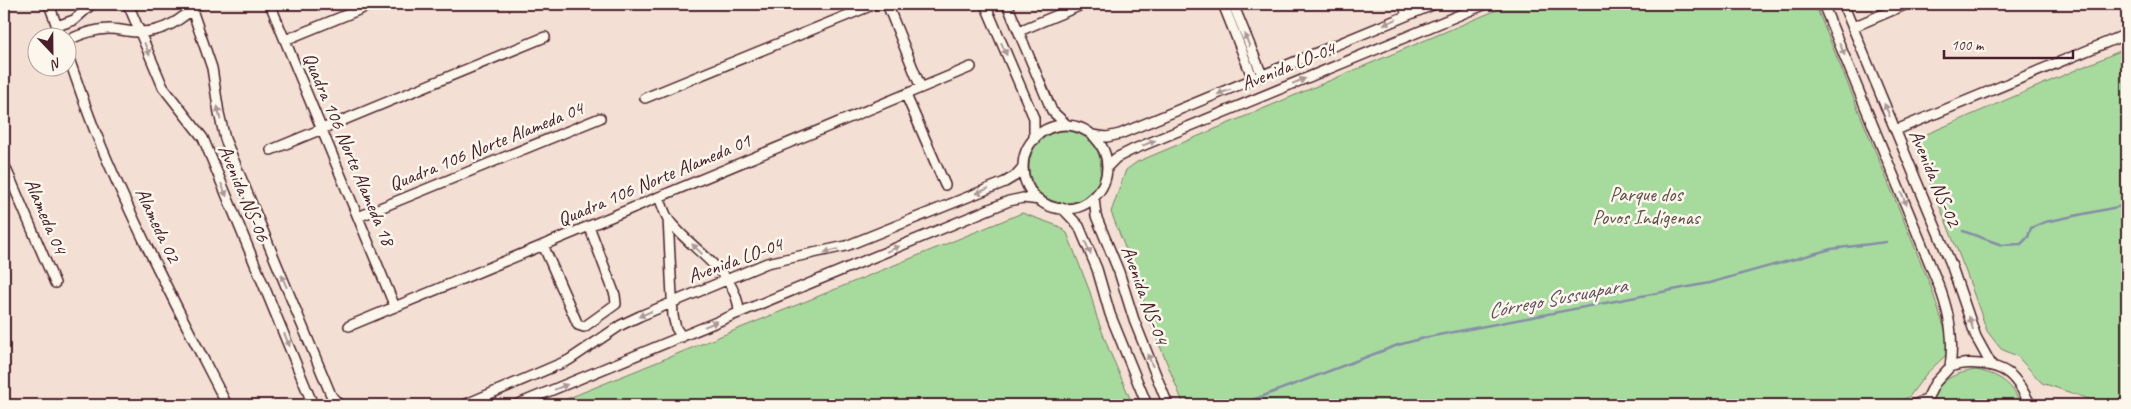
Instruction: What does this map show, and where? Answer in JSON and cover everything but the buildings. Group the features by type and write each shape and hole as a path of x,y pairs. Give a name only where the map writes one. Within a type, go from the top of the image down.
{"street":[{"path":"49,4 57,26 74,20 92,4"},
{"name":"Avenida NS-06","path":"128,4 163,87 203,138 313,405"},
{"name":"Quadra 106 Norte Alameda 18","path":"270,4 395,307"},
{"path":"285,40 373,4"},
{"path":"645,98 875,4"},
{"path":"887,4 922,88"},
{"path":"985,4 1034,118 1034,140"},
{"path":"1007,4 1052,111 1067,125"},
{"path":"1018,31 1084,4"},
{"path":"1223,4 1257,77"},
{"path":"1233,4 1257,77"},
{"path":"1403,4 1407,15"},
{"name":"Avenida LO-04","path":"1107,167 1118,157 1132,150 1486,4"},
{"name":"Avenida NS-02","path":"1823,4 1929,260 1950,320 1953,346 1950,367"},
{"name":"Avenida NS-02","path":"1843,4 1933,219 1960,288 1974,333 1992,366"},
{"path":"1853,27 1907,4"},
{"name":"Avenida LO-04","path":"1092,135 1109,137 1120,134 1429,5"},
{"path":"78,36 90,31 109,29 140,32 162,28 180,20 193,6"},
{"name":"Avenida NS-06","path":"193,6 212,68 225,139 331,395 339,405"},
{"path":"1896,130 2127,34"},
{"path":"271,150 545,37"},
{"name":"Quadra 106 Norte Alameda 01","path":"349,326 971,67"},
{"name":"Alameda 02","path":"76,78 95,130 114,173 178,310 227,405"},
{"path":"906,94 945,185"},
{"name":"Quadra 106 Norte Alameda 04","path":"358,217 600,118"},
{"path":"1040,200 1027,184 1023,166 1026,151 1034,140 1050,128 1067,125 1078,127 1092,135 1104,150 1107,167 1104,182 1094,197 1079,206 1062,208"},
{"name":"Alameda 04","path":"4,164 55,283"},
{"name":"Avenida LO-04","path":"464,405 569,360 624,323 672,302 771,262 846,246 1007,181 1023,166"},
{"path":"659,197 668,218 674,322 678,333 682,336"},
{"name":"Avenida NS-04","path":"1094,197 1096,216 1115,263 1134,320 1168,405"},
{"path":"516,405 1009,201 1023,198 1040,200"},
{"name":"Avenida NS-04","path":"1040,200 1050,206 1062,208 1079,226 1097,268 1110,314 1147,405"},
{"path":"668,218 727,279 737,296 739,313"},
{"path":"543,245 578,325 584,327 616,304 615,295 589,226"},
{"path":"1913,405 1925,403 1935,383 1950,367 1974,364 1992,366 2008,373 2021,388 2031,405 2035,405"}],"green space":[{"name":"Parque dos Povos Indígenas","path":"1511,4 1815,4 1931,287 1945,330 1948,343 1946,355 1926,374 1909,397 1876,405 1184,405 1149,319 1137,278 1111,212 1126,170 1137,162"},
{"path":"2127,48 2127,405 2104,404 2042,383 2017,356 2001,349 1987,331 1966,272 1913,140"},
{"path":"1065,131 1085,137 1095,147 1101,167 1095,187 1085,197 1065,203 1045,197 1035,187 1029,167 1035,147 1045,137"},
{"path":"1022,213 1058,226 1067,233 1090,292 1109,350 1133,405 552,405"},
{"path":"1976,370 1991,374 2004,381 2014,391 2021,405 1928,405 1941,384 1946,380 1959,374"}],"waterway":[{"name":"Córrego Sussuapara","path":"1963,231 2002,245 2021,244 2028,237 2031,228 2045,222 2127,205"},
{"name":"Córrego Sussuapara","path":"1239,405 1398,345 1428,337 1709,283 1831,249 1886,242"}]}
